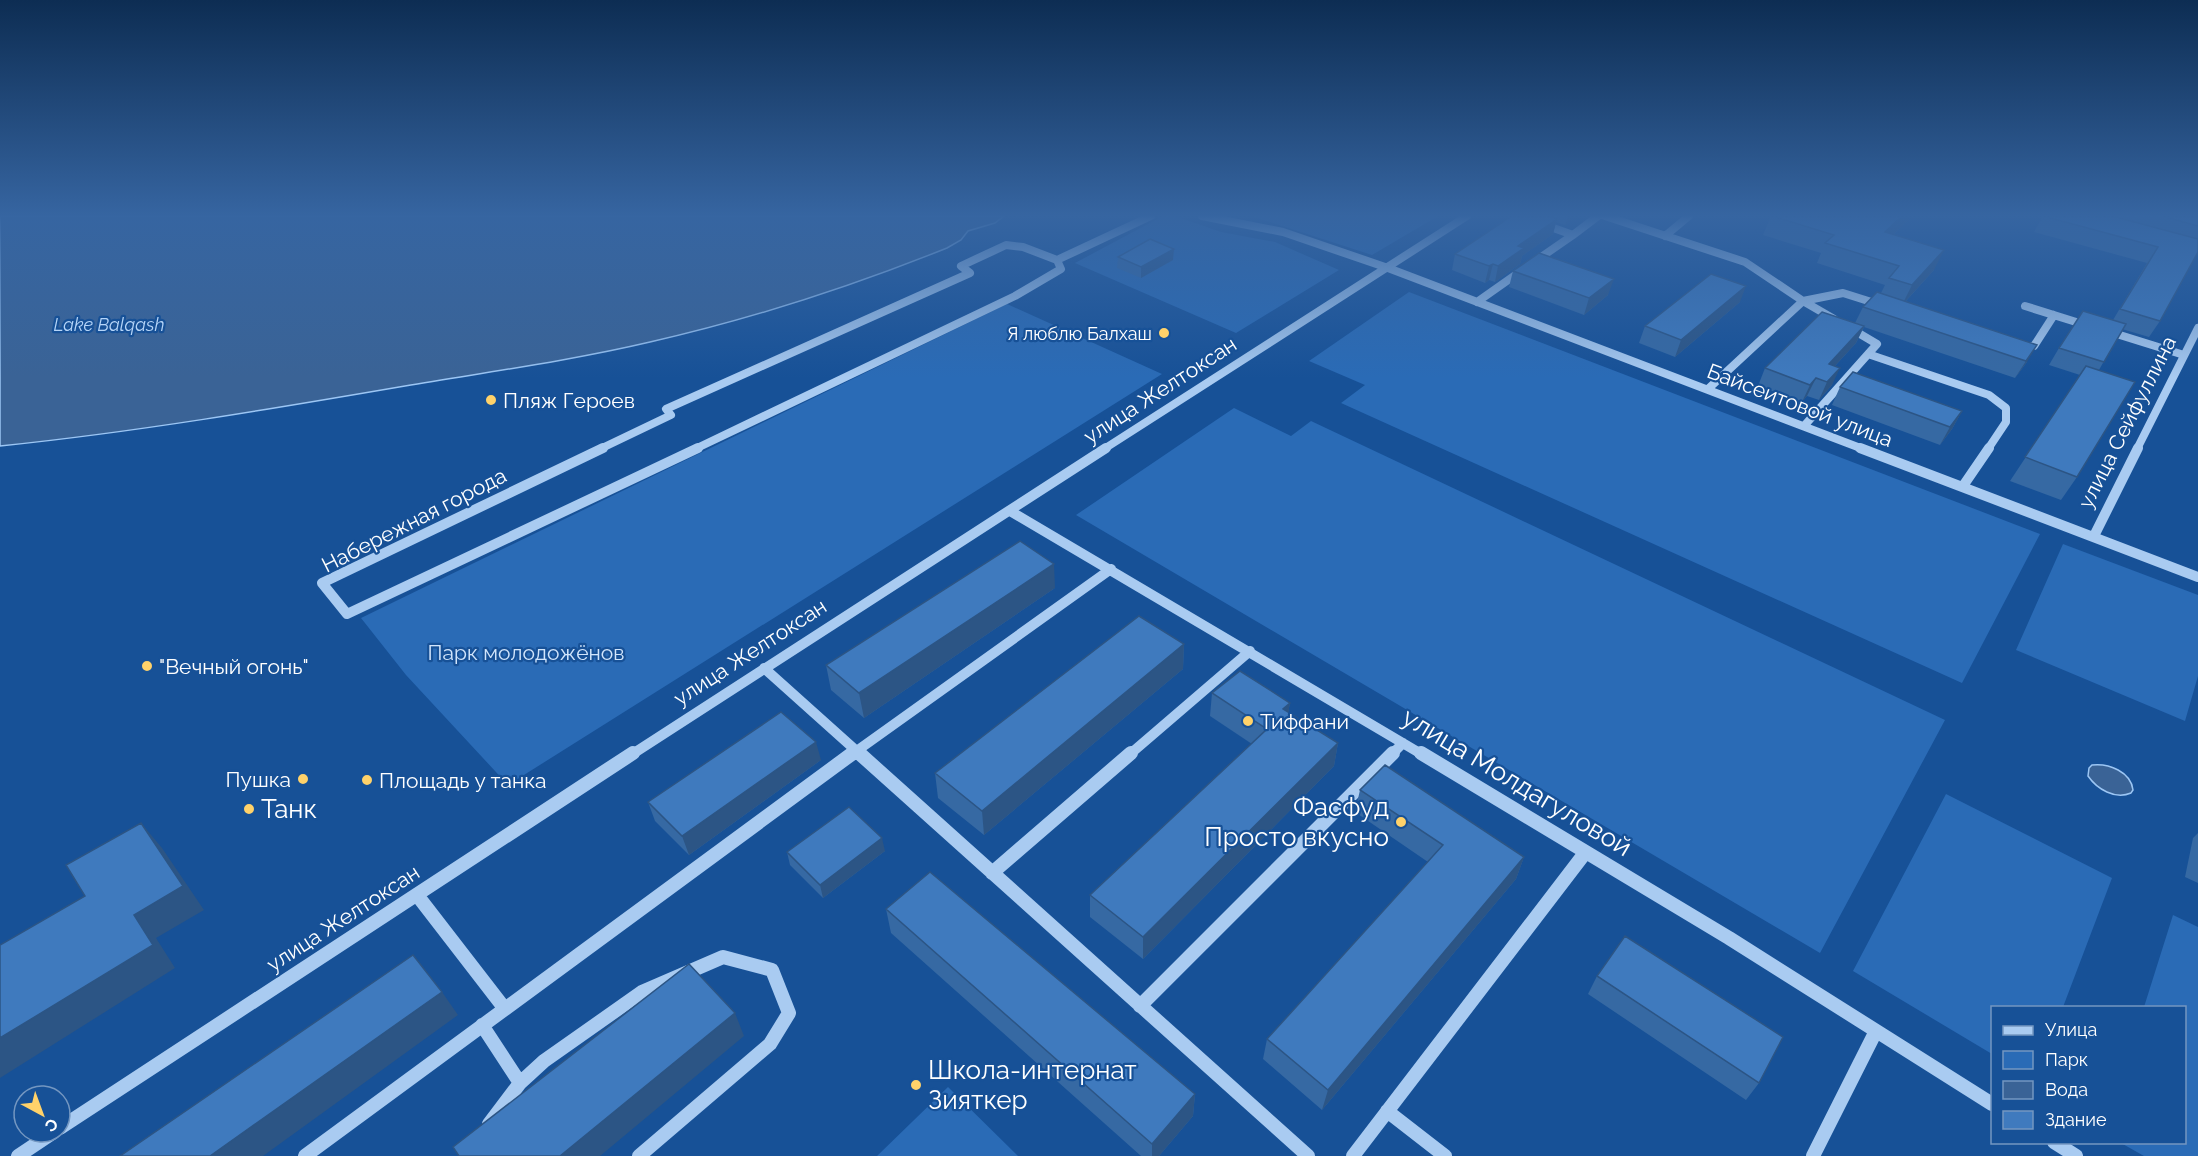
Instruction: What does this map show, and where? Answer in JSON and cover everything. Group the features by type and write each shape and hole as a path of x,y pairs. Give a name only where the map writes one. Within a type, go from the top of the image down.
{"street":[{"name":"Набережная города","path":"966,270 970,273 666,409 671,415 322,583 347,614 931,338 1015,296 1059,270"},
{"name":"улица Желтоксан","path":"72,1120 764,668 1386,270"},
{"name":"Байсеитовой улица","path":"1394,270 2198,577"},
{"path":"1477,302 1523,270"},
{"path":"1757,270 1803,301 1877,344 1804,426"},
{"path":"1708,389 1803,301 1843,293 1888,307"},
{"path":"2025,306 2184,355"},
{"path":"2011,347 2034,346 2054,315"},
{"name":"улица Сейфуллина","path":"2094,536 2198,328"},
{"path":"1868,354 1989,395 2006,408 2006,422 1963,486"},
{"name":"улица Молдагуловой","path":"1010,511 1250,651 1729,938 1991,1103"},
{"path":"305,1156 856,751 1111,569"},
{"path":"992,873 1250,651"},
{"path":"764,668 1308,1156"},
{"path":"1140,1006 1403,743"},
{"path":"1353,1156 1585,853"},
{"path":"417,895 505,1009"},
{"path":"478,1139 520,1083 544,1061 642,992 723,957 772,970 789,1013 770,1044 639,1156"},
{"path":"483,1025 520,1083"},
{"path":"1813,1156 1876,1031"},
{"path":"1388,1111 1445,1156"},
{"path":"18,1156 36,1144"},
{"path":"2056,1144 2076,1156"}],"green space":[{"path":"1091,270 1339,270 1236,333"},
{"path":"1409,292 2040,534 1962,683 1341,403 1365,385 1309,361"},
{"name":"Парк молодожёнов","path":"1007,304 1162,374 508,785 406,675 361,618"},
{"path":"1234,408 1291,436 1311,421 1945,720 1820,953 1076,515"},
{"path":"2063,544 2198,595 2198,676 2185,721 2016,650"},
{"path":"1946,794 2112,878 2063,1006 1991,1006 1991,1053 1853,971"},
{"path":"2173,915 2198,927 2198,1156 2144,1156 2123,1144 2186,1144 2186,1006 2144,1006"},
{"path":"948,1087 1018,1156 877,1156"}],"water":[{"name":"Lake Balqash","path":"0,270 890,270 763,312 620,349 153,427 0,446"},
{"path":"2092,765 2112,767 2118,770 2128,778 2133,790 2131,793 2119,795 2101,789 2088,776"}],"building":[{"path":"1588,270 1614,279 1589,298 1513,271"},
{"path":"1896,270 1926,270 1912,285 1889,278"},
{"path":"2144,270 2188,270 2160,321 2120,309"},
{"path":"1711,274 1746,286 1681,340 1645,326"},
{"path":"1877,292 2037,345 2026,361 1863,307"},
{"path":"2083,311 2126,324 2104,362 2059,348"},
{"path":"1822,312 1864,326 1829,364 1840,368 1827,382 1816,378 1810,385 1765,368"},
{"path":"2086,366 2135,382 2077,477 2025,457"},
{"path":"1853,372 1962,411 1950,427 1840,387"},
{"path":"1020,541 1054,564 859,693 826,665"},
{"path":"1139,616 1184,644 982,811 935,773"},
{"path":"1240,671 1290,703 1283,709 1338,743 1143,937 1090,895 1267,729 1212,693"},
{"path":"781,712 816,742 682,836 648,802"},
{"path":"1385,765 1524,857 1328,1090 1267,1039 1443,845 1360,790"},
{"path":"849,807 882,838 820,885 787,852"},
{"path":"141,823 183,886 134,915 153,945 0,1038 0,945 85,896 66,865"},
{"path":"930,872 1195,1094 1152,1144 886,909"},
{"path":"1625,936 1783,1037 1759,1083 1597,976"},
{"path":"413,955 442,992 210,1156 120,1156"},
{"path":"689,964 735,1013 560,1156 459,1156 453,1147"}],"place":[{"name":"Я люблю Балхаш","path":"1164,333"},
{"name":"Пляж Героев","path":"491,400"},
{"name":"\"Вечный огонь\"","path":"147,666"},
{"name":"Тиффани","path":"1248,721"},
{"name":"Пушка","path":"303,779"},
{"name":"Площадь у танка","path":"367,780"},
{"name":"Танк","path":"249,809"},
{"name":"Фасфуд Просто вкусно","path":"1401,822"},
{"name":"Школа-интернат Зияткер","path":"916,1085"}]}
